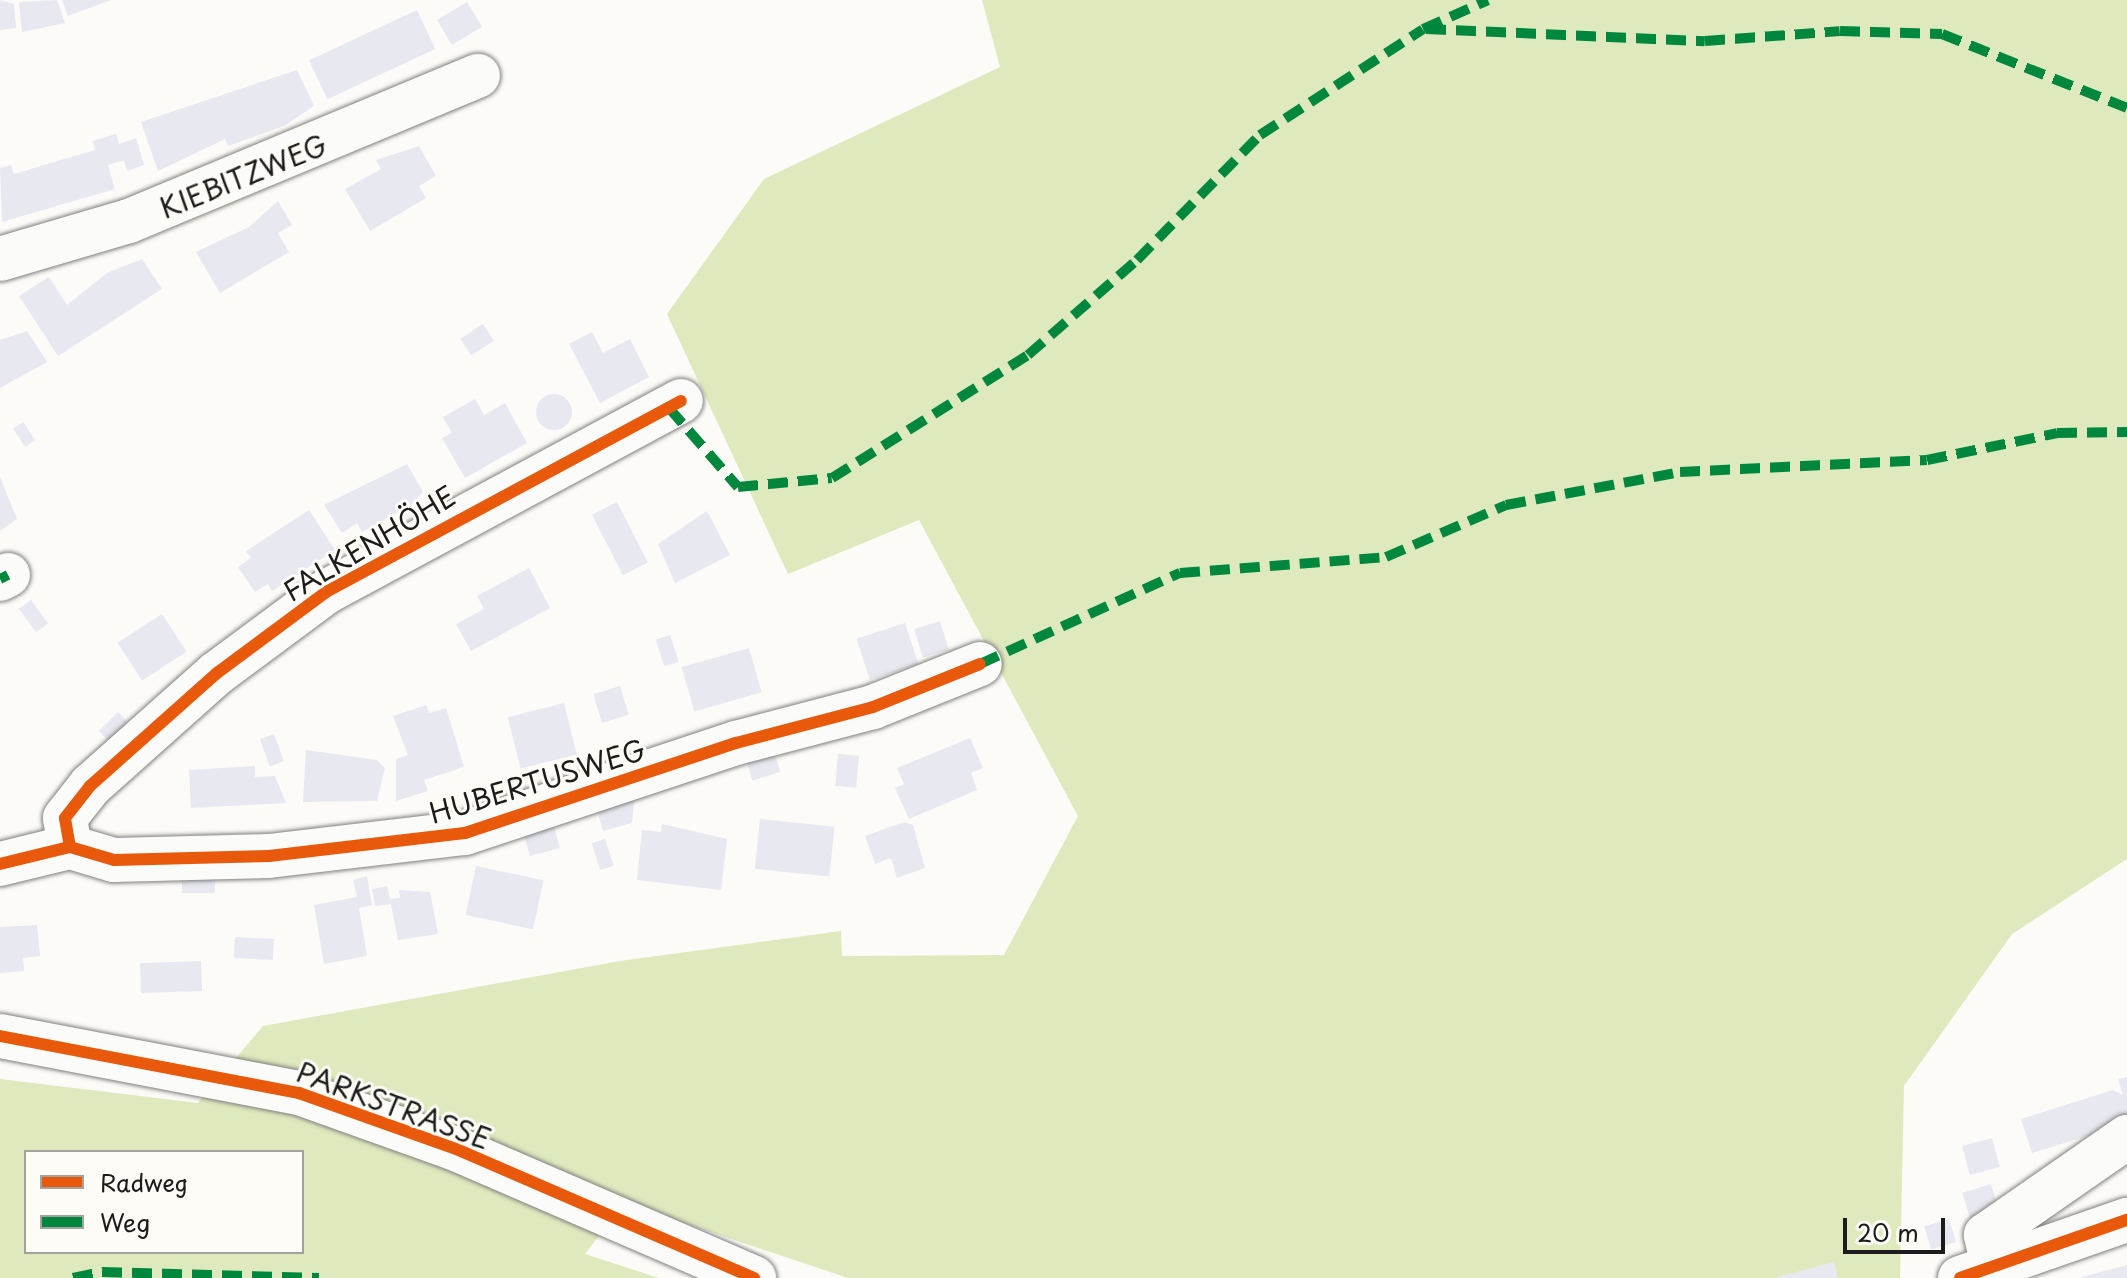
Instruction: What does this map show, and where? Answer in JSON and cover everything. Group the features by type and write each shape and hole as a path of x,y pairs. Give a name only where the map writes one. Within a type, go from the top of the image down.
{"street":[{"name":"KIEBITZWEG","path":"0,259 171,205 478,76"},
{"name":"FALKENHÖHE","path":"70,847 65,818 90,786 217,673 326,592 681,401"},
{"name":"HUBERTUSWEG","path":"70,847 114,860 269,856 465,833 736,743 873,707 980,664"},
{"path":"0,864 70,847"},
{"name":"PARKSTRASSE","path":"0,1036 299,1093 456,1149 754,1278"},
{"path":"1977,1272 1986,1235 2127,1137"},
{"path":"1977,1272 2127,1220"}],"green space":[{"path":"982,0 2127,0 2127,859 2012,934 1904,1086 1900,1278 848,1278 624,1203 585,1254 659,1278 0,1278 0,1079 198,1103 263,1026 620,961 841,931 842,956 1004,955 1078,816 919,520 788,574 667,314 764,179 1000,67"}],"building":[{"path":"0,0 14,4 16,28 0,30"},
{"path":"57,0 65,23 22,32 19,2"},
{"path":"62,0 111,0 68,16"},
{"path":"467,2 482,27 452,45 437,20"},
{"path":"417,10 435,49 327,99 309,60"},
{"path":"297,70 314,106 284,126 228,146 225,139 158,171 141,122"},
{"path":"116,134 119,144 136,138 144,165 127,171 124,160 108,165 115,189 2,222 0,168 11,165 14,174 95,150 93,141"},
{"path":"419,146 436,176 419,186 426,198 370,231 345,189 381,169 376,160"},
{"path":"278,201 292,225 278,233 289,252 220,293 196,252 249,227"},
{"path":"142,259 162,289 58,356 19,296 49,277 67,305 107,273"},
{"path":"483,324 494,341 471,355 460,339"},
{"path":"27,331 47,362 0,388 0,340"},
{"path":"592,332 603,353 630,339 649,377 600,403 569,344"},
{"path":"554,394 566,400 572,412 566,424 554,430 542,424 536,412 542,400"},
{"path":"475,399 484,415 505,403 527,443 465,478 442,438 452,433 443,417"},
{"path":"23,422 35,440 25,447 13,429"},
{"path":"407,464 423,492 411,505 362,532 357,523 342,533 324,505"},
{"path":"0,477 17,519 0,531"},
{"path":"617,502 648,563 623,575 592,515"},
{"path":"309,510 335,550 272,591 268,584 255,592 238,567 251,558 246,551"},
{"path":"707,511 730,555 675,583 658,544"},
{"path":"529,568 550,608 471,651 456,624 484,609 477,596"},
{"path":"31,600 48,623 36,632 19,609"},
{"path":"162,614 187,652 142,681 118,643"},
{"path":"940,621 949,650 923,658 914,629"},
{"path":"905,623 918,664 870,680 856,639"},
{"path":"670,635 679,662 664,666 656,640"},
{"path":"749,648 762,692 694,712 682,667"},
{"path":"620,686 629,715 602,723 593,694"},
{"path":"564,703 577,754 521,768 508,717"},
{"path":"426,705 429,713 446,708 464,767 424,780 428,791 396,801 396,759 408,755 393,716"},
{"path":"118,712 129,723 110,742 99,731"},
{"path":"274,734 284,761 270,766 260,739"},
{"path":"970,738 983,768 971,773 977,790 909,819 895,788 904,784 897,768"},
{"path":"306,750 377,760 385,768 377,801 303,802"},
{"path":"774,752 780,772 752,781 746,760"},
{"path":"838,754 859,756 856,788 835,786"},
{"path":"255,766 255,777 275,776 286,803 191,808 189,770"},
{"path":"635,791 632,823 603,831 595,802"},
{"path":"552,819 560,848 530,856 522,827"},
{"path":"760,819 835,827 829,877 755,869"},
{"path":"904,822 913,825 925,868 897,878 891,858 875,864 865,836"},
{"path":"662,824 727,839 721,890 637,880 642,830 661,832"},
{"path":"605,839 614,866 600,870 592,843"},
{"path":"476,866 543,880 533,929 466,915"},
{"path":"367,876 372,905 359,908 367,956 324,964 314,905 357,897 353,880"},
{"path":"182,877 215,877 215,893 182,893"},
{"path":"387,886 390,899 400,898 399,890 430,892 438,934 398,940 391,904 375,906 372,889"},
{"path":"37,925 40,956 23,958 24,971 0,973 0,927"},
{"path":"235,937 274,939 273,960 234,958"},
{"path":"201,961 202,991 141,993 140,963"},
{"path":"2127,1077 2127,1124 2032,1153 2021,1119 2113,1090 2123,1095 2118,1079"},
{"path":"1992,1138 2000,1167 1970,1175 1962,1146"},
{"path":"1991,1184 1999,1211 1970,1220 1962,1193"},
{"path":"1949,1219 1956,1242 1931,1250 1924,1227"},
{"path":"1834,1262 1838,1278 1777,1278 1777,1277"},
{"path":"2127,1265 2127,1278 2082,1278 2082,1277"}],"marked path":[{"path":"669,408 738,487 832,478 1028,355 1137,260 1260,135 1423,29 1488,0"},
{"path":"1426,29 1705,41 1840,31 1942,34 2127,108"},
{"path":"980,664 1180,573 1386,557 1506,505 1680,472 1927,460 2057,433 2127,432"},
{"path":"0,579 8,575"},
{"path":"73,1278 102,1272 319,1278"}],"cycle path":[{"path":"70,847 65,818 90,786 217,673 326,592 681,401"},
{"path":"0,864 70,847 114,860 269,856 465,833 736,743 873,707 980,664"},
{"path":"0,1036 299,1093 456,1149 754,1278"},
{"path":"1960,1278 2127,1220"}]}
